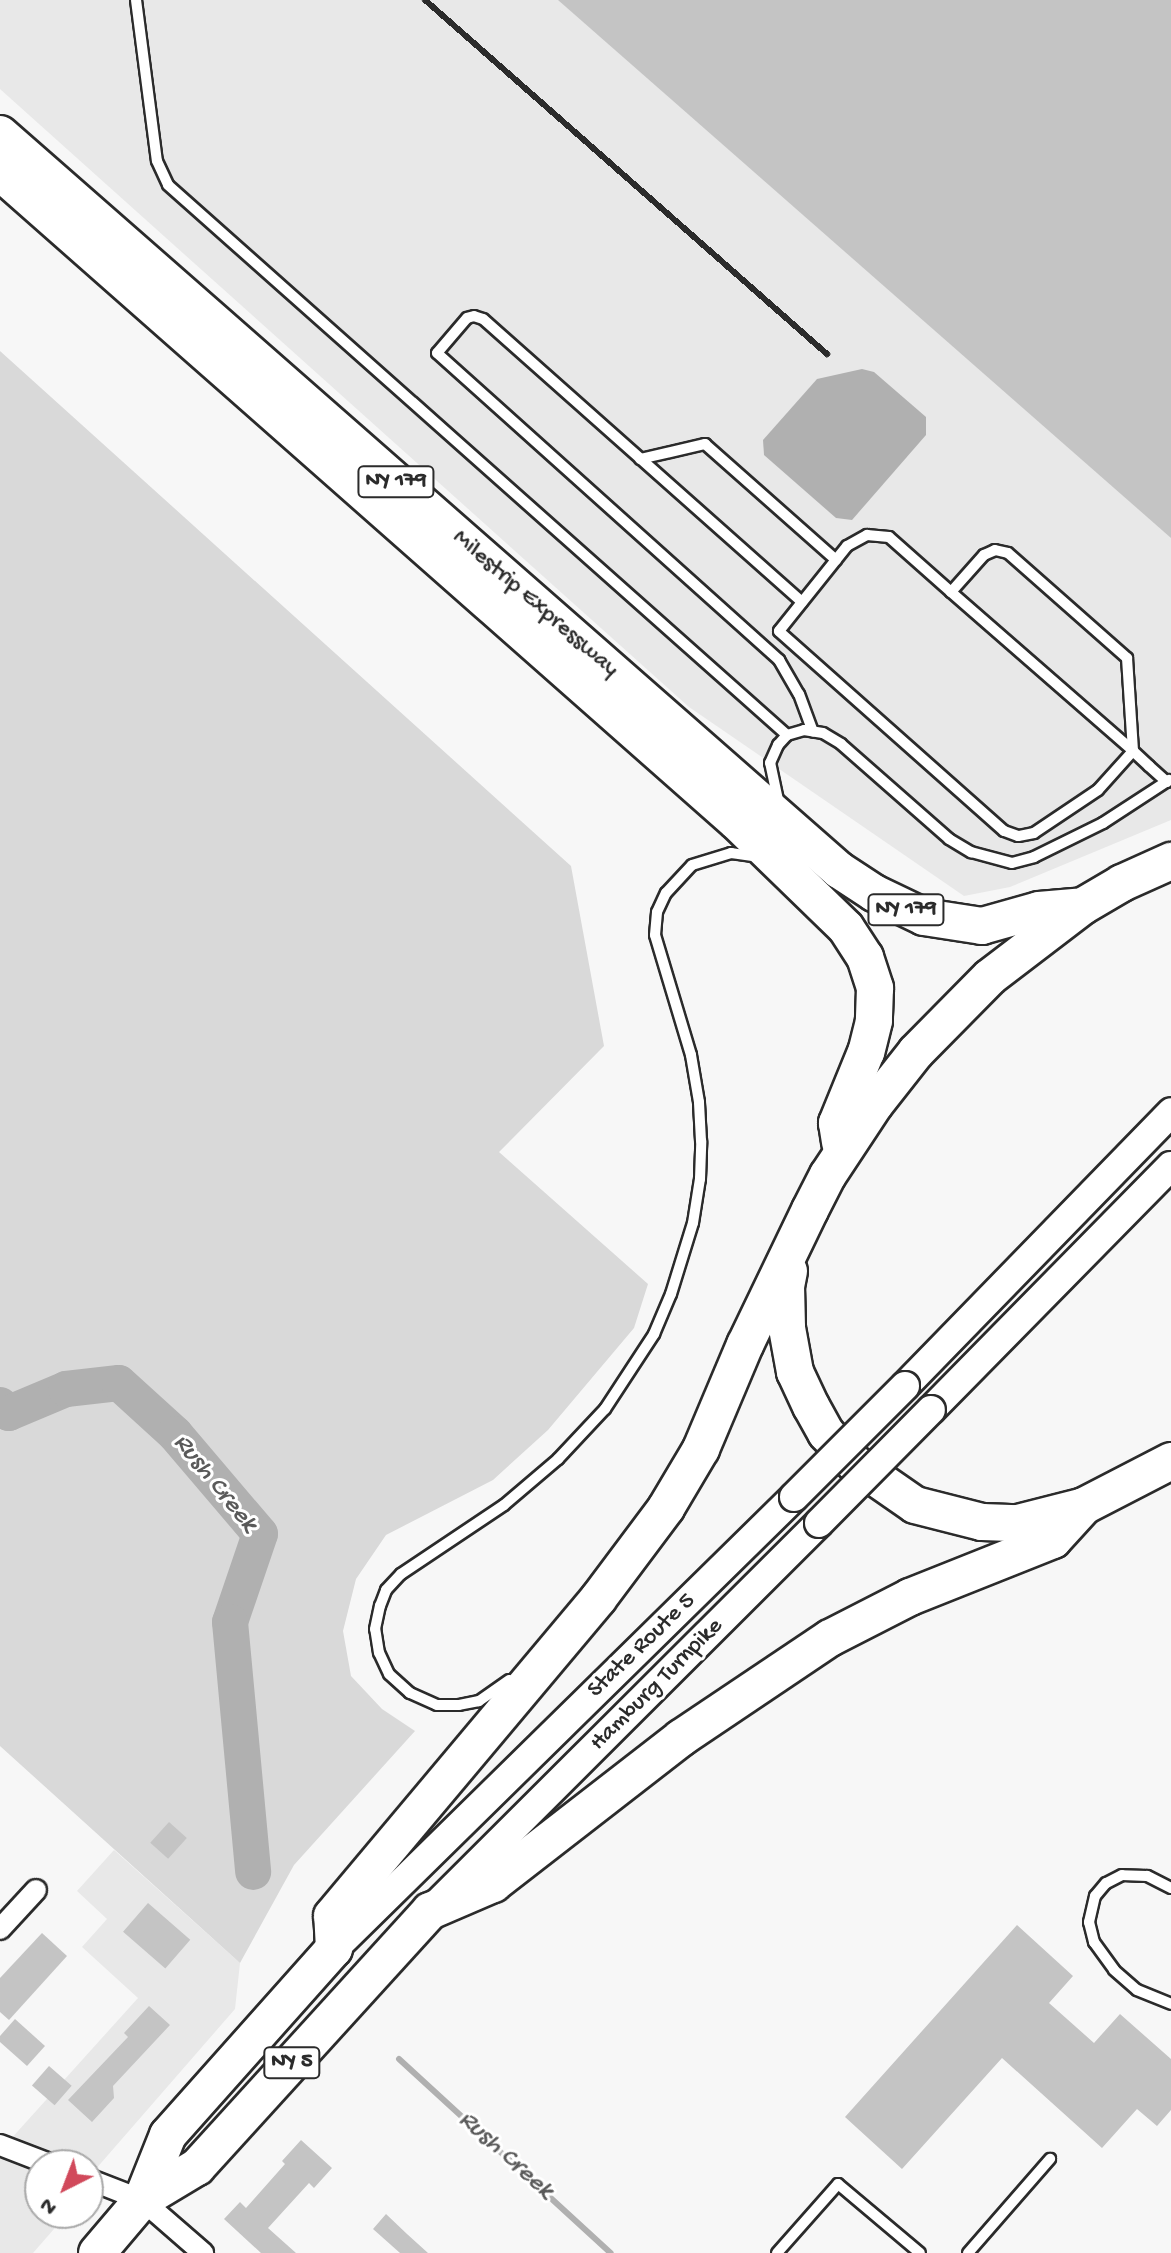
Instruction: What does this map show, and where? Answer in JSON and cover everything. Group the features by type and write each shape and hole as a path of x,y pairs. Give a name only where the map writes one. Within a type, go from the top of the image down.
{"highway":[{"name":"Milestrip Expressway","path":"0,134 793,831 874,893 924,917 982,926 1039,910 1083,906"},
{"name":"Milestrip Expressway","path":"0,172 790,870 846,928 865,957 875,988 874,1021 866,1052 837,1123 842,1153"},
{"path":"334,1949 332,1916 598,1599 666,1508 701,1449 745,1345 842,1153 875,1104 952,1014 990,977 1083,906 1122,883 1171,861"},
{"path":"798,1239 786,1286 787,1328 795,1372 826,1433 853,1462 915,1505 958,1518 1018,1523 1084,1506 1171,1461"},
{"path":"430,1911 493,1884 681,1738 830,1638 910,1597 1053,1540 1084,1506"},
{"name":"Hamburg Turnpike","path":"142,2200 197,2167 430,1911"},
{"name":"State Route 5","path":"142,2200 168,2135 334,1949"},
{"name":"NY 5","path":"97,2253 142,2200"}],"main road":[{"name":"State Route 5","path":"334,1949 905,1386 1171,1112"},
{"name":"Hamburg Turnpike","path":"430,1911 1171,1166"}],"street":[{"path":"0,1929 36,1890"},
{"path":"0,2145 24,2154"},
{"path":"104,2185 142,2200 203,2253"}],"lane":[{"path":"136,0 157,161 168,185 787,735"},
{"path":"802,602 483,319 474,316 467,318 437,353 779,660 799,694 813,732"},
{"path":"640,459 705,444 836,560"},
{"path":"793,831 777,798 771,772 778,745 787,735 813,732 841,744 949,839 971,852 1012,863 1034,857 1103,823 1169,780 1133,751 951,592 889,537 867,535 847,546 779,631 1004,831 1018,836 1034,833 1098,790 1133,751 1127,658 1008,553 995,550 984,555 951,592"},
{"path":"779,660 793,643"},
{"path":"598,1599 502,1686 469,1704 437,1705 410,1693 389,1674 379,1653 375,1629 386,1590 401,1574 528,1487 558,1459 605,1409 631,1374 671,1294 693,1223 700,1179 701,1141 699,1102 691,1055 655,935 657,912 666,893 692,865 731,853 758,857 790,870"},
{"path":"1171,1871 1166,1884 1122,1875 1106,1883 1095,1896 1089,1922 1094,1942 1114,1970 1137,1990 1171,2004"},
{"path":"968,2253 1050,2159"},
{"path":"777,2253 838,2184 920,2253"}],"shaded area":[{"path":"0,0 1171,0 1171,820 1010,887 964,896 689,707 0,89"},
{"path":"0,351 571,866 604,1046 499,1152 648,1284 634,1328 548,1430 493,1480 386,1535 356,1579 343,1631 351,1676 382,1709 415,1731 294,1865 240,1963 0,1746"},
{"path":"862,369 874,372 926,417 926,435 852,520 836,518 764,455 763,440 817,379"},
{"path":"114,1850 240,1963 235,2009 104,2160 104,2149 24,2149 24,2229 54,2229 33,2253 0,2253 0,2151 138,1998 82,1947 107,1919 77,1891"}],"building":[{"path":"558,0 1171,0 1171,538"},
{"path":"169,1822 187,1838 168,1859 150,1843"},
{"path":"148,1903 190,1940 165,1968 123,1932"},
{"path":"1017,1925 1073,1976 1049,2003 1094,2043 1120,2014 1171,2059 1171,2110 1157,2126 1137,2109 1102,2148 1002,2058 902,2169 845,2117"},
{"path":"42,1933 67,1956 9,2020 0,2012 0,1978"},
{"path":"149,2006 170,2025 113,2086 114,2098 92,2122 68,2100 128,2037 124,2033"},
{"path":"15,2019 45,2046 27,2066 0,2042 0,2036"},
{"path":"49,2066 72,2086 55,2105 32,2086"},
{"path":"301,2140 332,2168 314,2188 309,2183 268,2228 296,2253 261,2253 224,2219 240,2202 246,2208 285,2164 282,2161"},
{"path":"386,2214 428,2253 400,2253 373,2229"}],"waterway":[{"name":"Rush Creek","path":"0,1405 9,1413 66,1389 119,1383 175,1434 260,1534 230,1622 253,1872"},
{"name":"Rush Creek","path":"399,2059 611,2253"}],"railway":[{"path":"425,0 827,354"}]}
